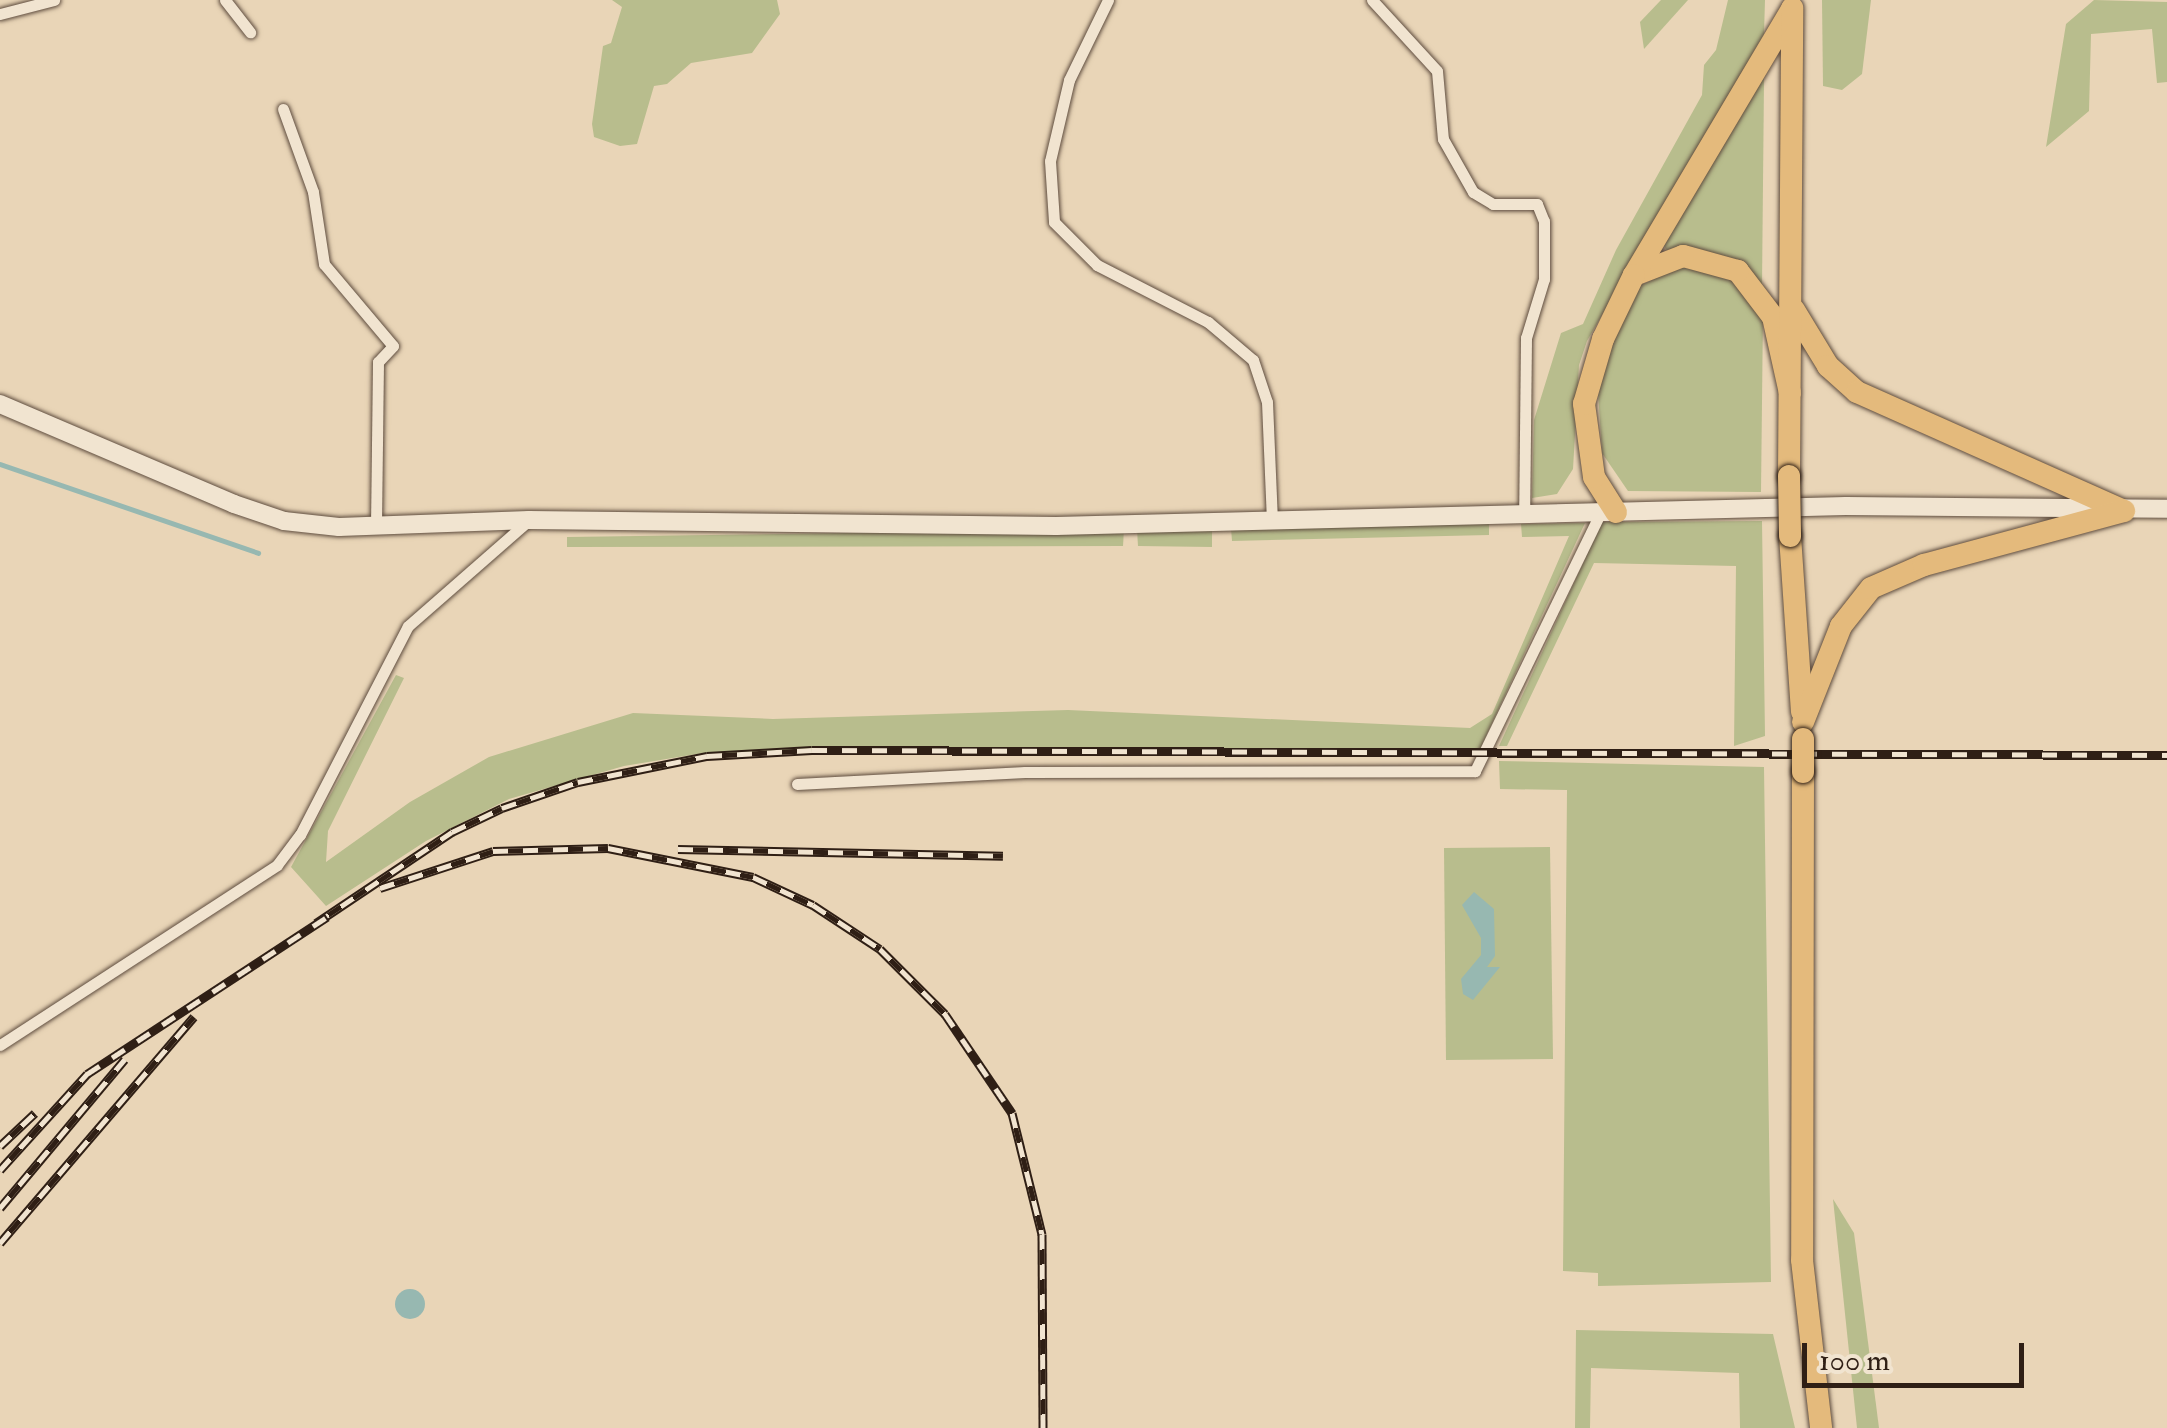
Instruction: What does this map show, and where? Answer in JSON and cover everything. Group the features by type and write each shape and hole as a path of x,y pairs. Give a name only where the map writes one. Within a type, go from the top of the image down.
{"highway":[{"path":"1608,513 1594,477 1584,404 1603,340 1634,275 1792,5"},
{"path":"1792,5 1789,476 1803,731 1802,1260 1820,1428"},
{"path":"1634,275 1683,256 1738,271 1772,317 1790,393"},
{"path":"1793,308 1828,366 1857,392 2124,511"},
{"path":"1803,731 1841,626 1871,588 1924,565 2124,511"}],"street":[{"path":"0,14 54,0"},
{"path":"225,0 250,32"},
{"path":"1108,0 1068,80 1050,161 1054,222 1097,265 1208,322 1253,360 1267,402 1272,523"},
{"path":"1372,0 1436,71 1443,139 1473,192 1493,204 1537,204 1544,220 1544,279 1526,338 1524,517"},
{"path":"283,110 313,192 324,264 394,346 378,362 376,525"},
{"path":"0,404 265,515 314,525 529,520 1272,523 1846,506 2167,509"},
{"path":"796,784 1025,772 1475,771 1608,513"},
{"path":"0,1045 277,865 300,835 408,626 529,520"}],"green space":[{"path":"612,0 777,0 780,14 752,53 691,63 667,84 654,86 637,144 620,146 594,137 592,124 603,46 611,43 622,7"},
{"path":"1661,0 1688,0 1644,49 1640,22"},
{"path":"1728,0 1765,0 1764,34 1587,341 1579,365 1573,469 1557,494 1532,498 1534,420 1561,333 1583,324 1616,250 1702,95 1704,65 1716,50"},
{"path":"1822,0 1871,0 1862,74 1842,90 1823,86"},
{"path":"2094,0 2167,2 2167,82 2157,83 2152,29 2091,34 2089,111 2046,147 2066,24"},
{"path":"1763,61 1762,286 1668,252 1660,240"},
{"path":"1682,266 1732,277 1763,312 1761,492 1628,491 1602,453 1597,376 1639,286"},
{"path":"1762,521 1765,736 1734,746 1736,566 1594,563 1507,746 1499,746 1602,522"},
{"path":"1585,523 1480,749 703,753 624,766 509,799 426,841 326,906 291,867 396,675 404,678 328,831 326,862 410,802 489,757 633,713 773,719 1068,710 1470,728 1492,714 1569,536 1522,537 1521,524"},
{"path":"1489,524 1489,535 1232,541 1231,528"},
{"path":"1212,528 1212,547 1138,546 1137,529"},
{"path":"1124,529 1123,546 567,547 567,537"},
{"path":"1499,761 1764,767 1771,1282 1598,1286 1598,1273 1563,1271 1567,790 1500,789"},
{"path":"1550,847 1553,1059 1446,1060 1444,848"},
{"path":"1833,1199 1854,1233 1879,1428 1857,1428"},
{"path":"1576,1330 1773,1334 1795,1428 1740,1428 1739,1373 1591,1368 1590,1428 1575,1428"}],"water":[{"path":"1474,892 1494,909 1495,956 1487,967 1500,967 1473,1000 1463,994 1461,979 1481,955 1481,938 1462,905"},
{"path":"410,1289 424,1298 425,1304 416,1318 410,1319 396,1310 395,1304 404,1290"}],"waterway":[{"path":"0,464 258,553"}],"railway":[{"path":"316,923 452,832 502,808 578,782 707,756 812,750 2167,755"},
{"path":"380,888 493,851 608,848 753,877 813,905 880,949 945,1014 1012,1113 1042,1234 1043,1428"},
{"path":"678,849 1003,856"},
{"path":"0,1170 87,1074 327,917"},
{"path":"0,1243 194,1017"},
{"path":"0,1208 125,1059"},
{"path":"0,1146 35,1113"}]}
